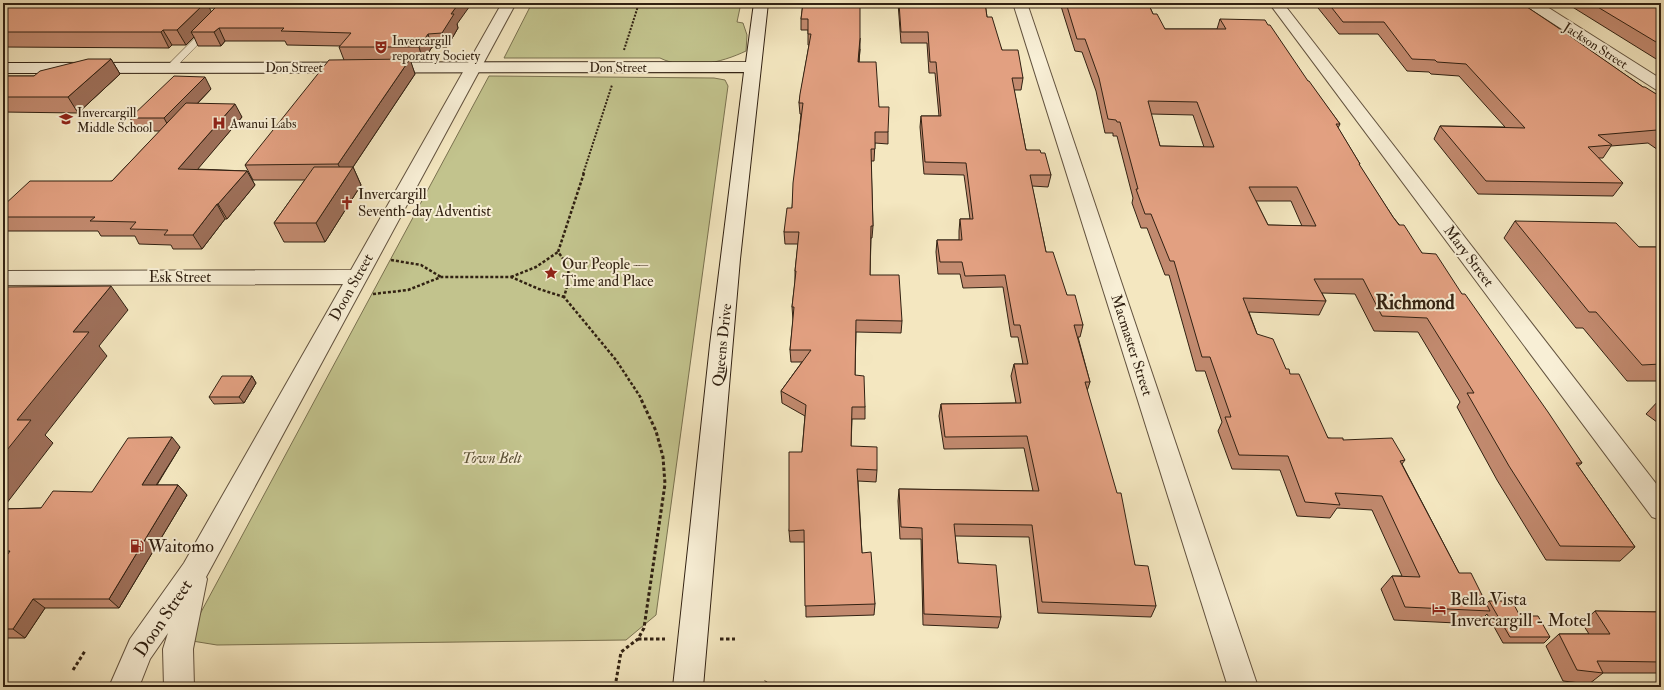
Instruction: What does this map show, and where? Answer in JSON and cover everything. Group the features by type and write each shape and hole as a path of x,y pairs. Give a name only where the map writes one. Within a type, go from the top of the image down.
{"street":[{"name":"Doon Street","path":"124,687 140,648 194,572 509,3"},
{"name":"Queens Drive","path":"688,687 713,419 752,67 761,3"},
{"name":"Macmaster Street","path":"1020,3 1243,687"},
{"name":"Mary Street","path":"1276,3 1661,509"},
{"name":"Jackson Street","path":"1531,3 1661,86"},
{"name":"Don Street","path":"3,68 752,67"},
{"name":"Esk Street","path":"3,278 356,277"},
{"name":"Doon Street","path":"178,687 178,648 184,626 194,572"}],"lane":[{"path":"185,6 227,7 228,8 221,17"},
{"path":"171,67 210,28"}],"path":[{"path":"623,52 639,3"},
{"path":"373,295 408,290 441,277 511,277 536,267 558,252 613,83"},
{"path":"558,252 566,261 570,270 570,278 564,296"},
{"path":"391,260 421,265 441,277"},
{"path":"511,277 539,289 564,296 606,345 625,370 644,405 663,455 665,484 644,628 638,639 622,652 615,687"},
{"path":"638,639 646,639"},
{"path":"73,670 85,651"},
{"path":"763,687 766,681"}],"green space":[{"path":"532,3 741,3 737,22 743,23 747,35 746,51 715,62 692,65 670,62 660,58 504,58"},
{"name":"Town Belt","path":"489,76 714,78 725,80 728,86 656,615 626,640 217,645 186,640"}],"building":[{"path":"3,3 205,3 177,30 163,30 161,32 3,32"},
{"path":"372,3 459,3 451,14 454,14 442,33 428,34 419,47 339,47 351,33 281,31 284,28 219,28 214,32 191,32 219,4 370,6"},
{"path":"803,3 860,3 858,62 876,62 879,107 889,107 888,132 875,132 875,149 871,149 873,226 871,226 870,275 899,275 902,321 856,320 855,375 864,376 865,407 852,407 851,446 877,447 877,470 857,469 862,553 871,552 875,604 805,606 804,530 789,531 789,452 802,452 806,405 781,391 811,350 790,350 794,307 792,307 799,232 784,232 787,208 792,208 793,183 803,103 799,103 811,34 808,34 808,19 801,19"},
{"path":"899,3 985,3 987,17 992,17 1002,50 1018,50 1023,78 1012,78 1026,150 1040,150 1041,153 1045,153 1051,175 1030,175 1046,252 1053,252 1067,295 1075,295 1083,325 1074,325 1090,382 1085,382 1117,493 1121,493 1135,565 1148,566 1156,606 1042,602 1032,525 954,524 958,563 996,565 1001,617 924,614 922,528 901,527 899,489 1039,491 1027,436 945,437 941,404 1021,403 1014,364 1028,364 1020,325 1014,325 1005,275 965,276 962,262 940,262 937,240 962,240 960,219 973,219 966,163 925,162 921,116 941,116 936,62 930,62 928,32 901,32"},
{"path":"1066,3 1148,3 1153,14 1157,14 1165,29 1226,29 1220,19 1265,20 1340,124 1336,124 1359,164 1393,217 1399,225 1404,225 1422,253 1436,254 1462,294 1465,294 1548,412 1582,463 1576,463 1635,547 1560,546 1509,466 1467,393 1474,393 1427,318 1382,316 1363,279 1314,279 1326,301 1243,298 1257,334 1273,339 1286,369 1289,369 1290,374 1299,374 1328,438 1343,438 1343,440 1392,438 1405,460 1400,461 1459,573 1471,573 1490,611 1405,607 1392,576 1420,577 1382,496 1335,493 1340,505 1305,502 1288,456 1239,455 1225,417 1231,417 1210,357 1202,357 1174,261 1170,261 1151,214 1145,214 1136,189 1138,189 1120,122 1108,119 1099,78 1085,39 1077,39","holes":["1148,101 1197,102 1214,147 1160,146","1249,187 1297,187 1316,226 1268,225"]},
{"path":"1328,3 1521,3 1643,87 1661,97 1661,133 1657,130 1598,135 1612,145 1588,147 1623,183 1486,181 1440,126 1525,128 1466,64 1412,59 1384,22 1343,22"},
{"path":"1591,3 1661,3 1661,45"},
{"path":"88,59 111,59 68,97 3,97 3,76 34,76 40,71"},
{"path":"410,59 338,164 245,165 329,60"},
{"path":"174,76 205,77 164,118 130,118"},
{"path":"186,103 235,104 178,169 247,171 217,204 193,235 164,235 168,230 130,229 136,222 90,221 95,217 3,217 3,206 30,181 112,181"},
{"path":"314,167 353,167 316,223 274,223"},
{"path":"1515,221 1616,223 1639,247 1661,247 1661,364 1642,365 1596,312 1589,312"},
{"path":"111,286 73,332 89,332 17,420 31,420 3,455 3,287"},
{"path":"222,376 252,376 239,397 209,397"},
{"path":"172,437 142,485 178,485 109,599 33,599 13,629 3,629 3,561 10,551 3,551 3,509 41,508 53,491 92,492 128,438"},
{"path":"1489,601 1512,601 1520,616 1538,616 1550,637 1510,637"},
{"path":"1595,611 1661,612 1661,662 1597,661 1603,673 1577,670 1559,634 1610,634"}],"place":[{"name":"Invercargill reporatry Society","path":"381,47"},
{"name":"Invercargill Middle School","path":"66,119"},
{"name":"Awanui Labs","path":"219,123"},
{"name":"Invercargill Seventh-day Adventist","path":"347,203"},
{"name":"Our People — Time and Place","path":"551,273"},
{"name":"Waitomo","path":"137,546"},
{"name":"Bella Vista Invercargill - Motel","path":"1439,609"}],"district":[{"name":"Richmond","path":"1415,302"}]}
